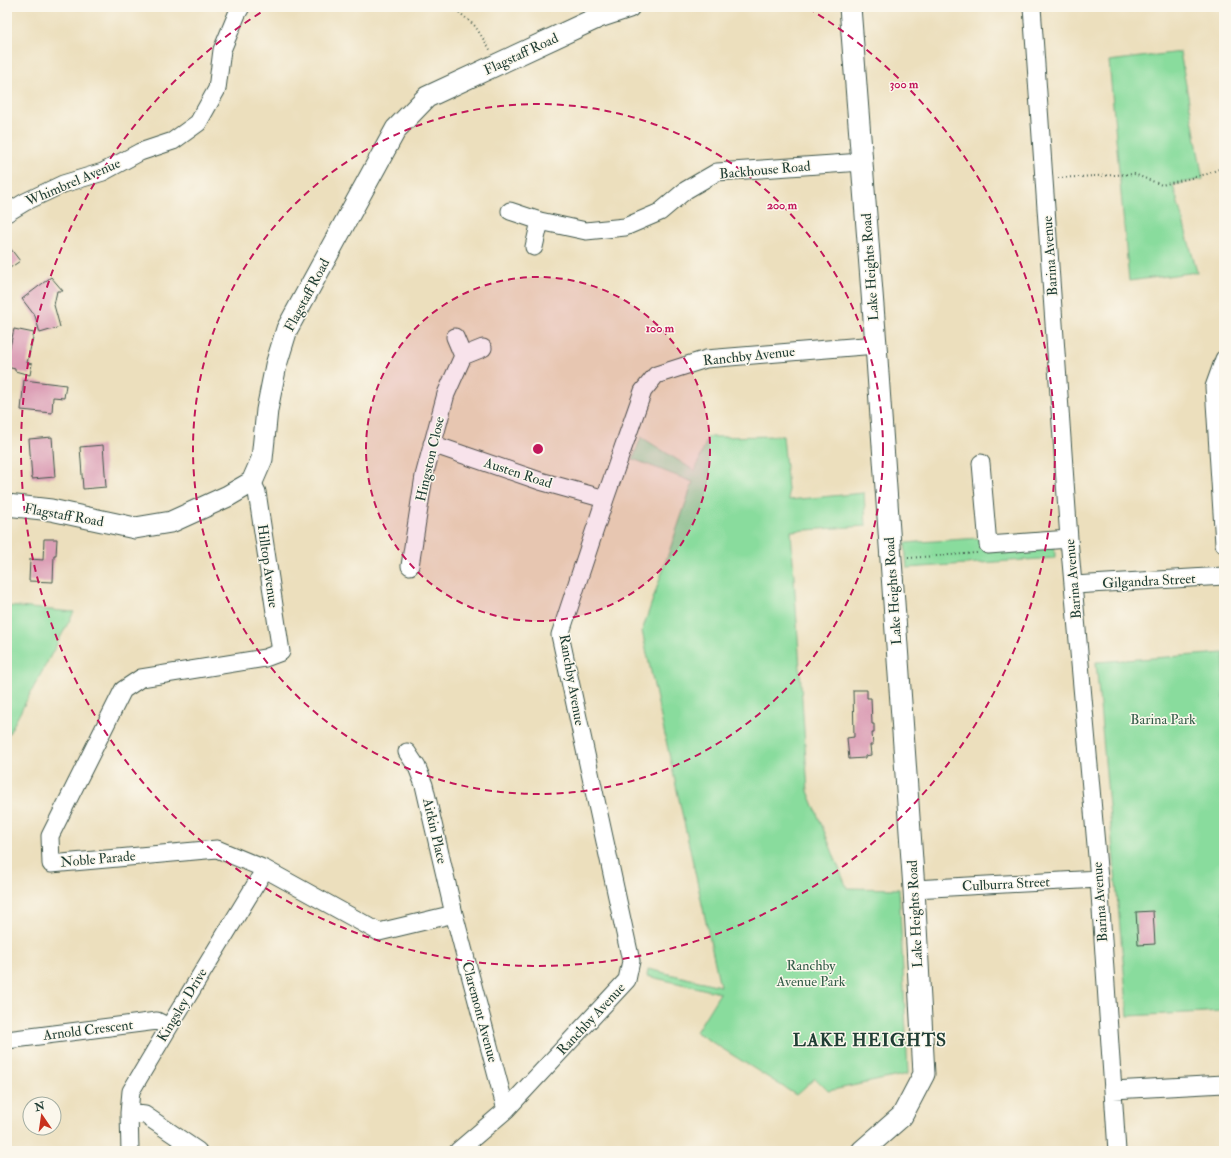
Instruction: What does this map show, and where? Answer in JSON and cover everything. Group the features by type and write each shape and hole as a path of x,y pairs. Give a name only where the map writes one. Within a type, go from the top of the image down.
{"main road":[{"name":"Flagstaff Road","path":"7,505 51,510 135,528 171,522 228,496 252,482 262,459 267,410 276,365 287,329 396,129 427,97 599,17 629,7"},
{"name":"Lake Heights Road","path":"850,7 876,345 914,889 924,1074 902,1116 862,1151"}],"street":[{"name":"Barina Avenue","path":"1032,7 1069,538 1099,880 1117,1151"},
{"name":"Whimbrel Avenue","path":"7,213 25,202 63,184 103,172 140,152 173,141 198,123 217,89 222,50 235,9"},
{"name":"Backhouse Road","path":"510,211 540,221 586,231 624,227 660,212 686,190 717,172 862,162"},
{"path":"534,247 540,221"},
{"path":"454,337 463,356 483,348"},
{"name":"Ranchby Avenue","path":"458,1151 506,1110 627,980 631,961 560,634 643,391 656,375 706,359 876,345"},
{"name":"Hingston Close","path":"410,566 424,476 432,444 446,394 463,356"},
{"path":"1224,359 1214,387 1224,544"},
{"name":"Austen Road","path":"432,444 540,481 605,499"},
{"path":"981,463 988,545 1069,538"},
{"name":"Hilltop Avenue","path":"252,482 257,492 281,652"},
{"name":"Gilgandra Street","path":"1074,585 1224,576"},
{"name":"Noble Parade","path":"281,652 265,658 141,678 123,690 50,836 51,864 217,848 265,869 379,932 454,914"},
{"name":"Aitkin Place","path":"407,752 416,767 424,786 454,914"},
{"name":"Kingsley Drive","path":"130,1151 128,1113 131,1091 265,869"},
{"name":"Culburra Street","path":"914,889 1099,880"},
{"name":"Claremont Avenue","path":"454,914 506,1110"},
{"name":"Arnold Crescent","path":"7,1040 157,1021 169,1027"},
{"path":"1113,1090 1224,1084"},
{"path":"128,1113 146,1115 198,1151"}],"path":[{"path":"453,7 475,26 488,45 498,65"},
{"path":"1044,179 1134,174 1162,184 1207,174 1224,167"}],"green space":[{"path":"1180,52 1203,179 1173,185 1197,272 1129,281 1109,61"},
{"name":"Ranchby Avenue Park","path":"783,436 789,500 864,493 866,526 791,531 808,791 847,888 899,889 908,1074 828,1091 815,1078 796,1095 696,1032 720,993 647,976 648,969 720,986 642,631 693,482 633,459 641,437 695,471 708,437"},
{"path":"1054,533 1055,558 907,568 905,543"},
{"path":"7,606 74,612 7,737"},
{"name":"Barina Park","path":"1224,653 1224,1011 1128,1016 1096,662"}],"building":[{"path":"7,244 20,261 7,270"},
{"path":"51,277 63,291 57,291 54,305 60,327 40,333 35,316 22,299"},
{"path":"14,329 34,333 27,363 32,364 30,375 7,367 7,360"},
{"path":"24,380 66,385 64,398 53,397 52,413 21,410"},
{"path":"52,437 55,477 32,479 29,439"},
{"path":"103,445 106,487 83,489 80,447"},
{"path":"44,539 57,539 56,555 54,555 53,582 29,581 30,559 43,560"},
{"path":"853,690 867,690 867,698 871,698 872,724 874,724 874,733 872,733 873,745 870,745 871,755 865,756 865,758 849,759 847,738 854,737"},
{"path":"1153,911 1155,944 1138,945 1136,912"}],"district":[{"name":"LAKE HEIGHTS","path":"870,1040"}]}
